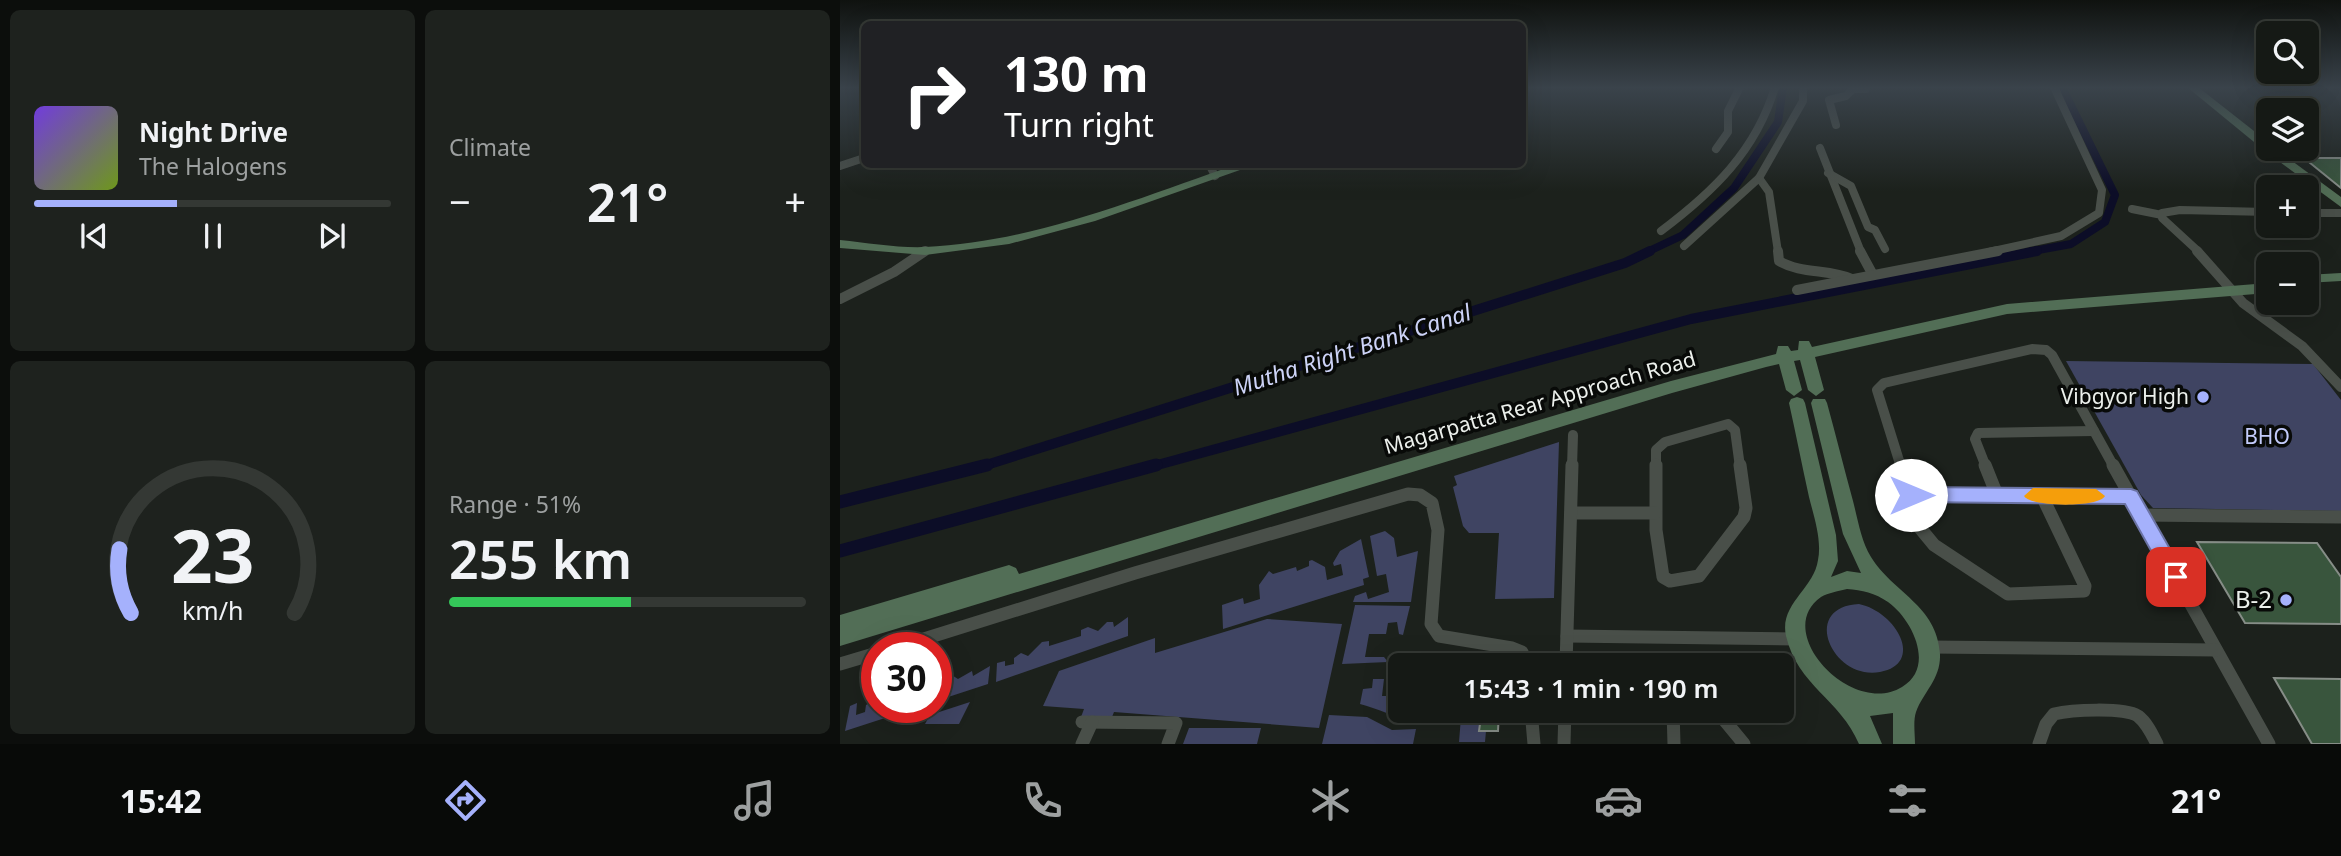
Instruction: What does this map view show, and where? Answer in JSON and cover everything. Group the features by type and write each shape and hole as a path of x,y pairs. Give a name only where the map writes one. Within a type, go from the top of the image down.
{"street":[{"path":"1716,149 1729,133 1732,122"},
{"path":"1661,231 1730,173 1762,122"},
{"path":"1684,246 1759,178 1791,122"},
{"path":"1797,290 2070,235 2099,213 2102,190 2070,122"},
{"path":"2236,122 2256,138"},
{"path":"1820,148 1852,235 1873,275"},
{"path":"840,166 861,160"},
{"path":"2286,161 2341,203"},
{"path":"840,244 925,251 1049,231 1212,170"},
{"path":"1828,173 1851,186 1868,227 1875,230 1885,249"},
{"path":"1759,178 1769,192 1779,261 1789,267 1836,272 1852,279"},
{"path":"2132,209 2162,215 2179,210 2256,212"},
{"path":"2319,213 2341,213"},
{"path":"2162,215 2168,226 2231,286 2258,317 2302,346 2341,387"},
{"path":"840,299 894,272 925,251"},
{"path":"2319,278 2341,277"},
{"name":"Magarpatta Rear Approach Road","path":"840,624 1666,379 2007,309 2256,283"},
{"path":"2319,286 2341,285"},
{"name":"Magarpatta Rear Approach Road","path":"2231,286 2256,287"},
{"path":"2042,496 2085,586 2084,591 2024,596 1997,589 1925,536 1877,390 1884,383 2040,348 2052,355 2269,744"},
{"path":"1806,349 1853,534 1863,561 1884,589 1914,613 1925,629 1930,647 1930,664 1925,680 1913,693 1898,702 1858,702 1839,694 1821,681 1807,665 1796,639 1797,614 1804,600 1815,589 1830,582 1847,580 1884,589"},
{"path":"1785,354 1827,535 1828,561 1815,589"},
{"name":"Magarpatta Rear Approach Road","path":"840,636 1785,354"},
{"path":"1728,424 1735,430 1746,508 1731,538 1699,576 1670,581 1663,577 1655,513 1658,445 1728,424"},
{"path":"1997,495 1975,439 1978,433 2094,431"},
{"path":"1566,653 1573,435"},
{"path":"946,632 1135,573 1408,494 1420,495 1432,503 1438,530 1431,624 1439,636 1458,641 1508,644 1522,653"},
{"path":"1911,495 2131,496"},
{"path":"1572,513 1655,513"},
{"path":"2141,515 2341,517"},
{"path":"1567,636 1796,639"},
{"path":"1930,647 2213,644"},
{"path":"840,664 861,658"},
{"path":"1904,744 1904,714 1913,693"},
{"path":"1839,694 1860,719 1871,744"},
{"path":"2039,744 2048,721 2055,714 2067,712 2132,714 2146,725 2157,744"},
{"path":"1082,744 1087,722 1176,723 1168,744"},
{"path":"1532,723 1534,744"},
{"path":"1564,744 1565,723"},
{"path":"1673,723 1674,744"},
{"path":"1727,723 1744,744"}],"green space":[{"name":"BHO","path":"2066,361 2313,364 2341,400 2341,511 2153,508 2141,495"},
{"path":"1559,442 1554,598 1495,599 1499,533 1469,533 1463,526 1453,487 1457,485 1454,476"},
{"path":"1385,531 1394,538 1397,557 1418,551 1411,602 1353,602 1355,596 1366,592 1368,599 1389,592 1386,574 1377,576 1370,536"},
{"path":"1361,539 1369,577 1363,579 1364,585 1223,629 1222,605 1243,598 1244,604 1260,599 1259,585 1269,571 1273,574 1296,567 1297,571 1309,566 1309,561 1312,560 1325,567 1327,580 1343,575 1341,564 1334,566 1333,563 1340,551"},
{"path":"1859,604 1885,617 1901,638 1901,659 1894,667 1880,672 1863,672 1848,666 1829,642 1827,629 1830,617 1841,608"},
{"path":"1355,605 1410,606 1403,635 1399,634 1397,622 1388,623 1386,634 1369,634 1365,657 1384,657 1388,662 1342,664"},
{"path":"1128,617 1128,636 996,682 997,663 1005,661 1005,666 1014,664 1014,658 1021,653 1028,656 1042,642 1049,641 1049,646 1081,636 1081,630 1088,627 1098,631 1107,622 1113,622 1114,627"},
{"path":"1267,619 1342,624 1319,728 1114,712 1112,717 1081,717 1084,709 1043,706 1059,671 1155,638 1155,653"},
{"path":"990,666 988,684 952,696 952,675 958,679 972,671 973,676"},
{"path":"1373,679 1384,679 1382,696 1388,696 1388,713 1360,704 1363,689 1372,688"},
{"path":"970,702 959,724 925,724 952,723 952,708"},
{"path":"857,703 856,715 861,713 861,723 870,723 845,731 850,706"},
{"path":"1329,715 1367,717 1392,730 1416,729 1413,744 1322,744"},
{"path":"1461,723 1480,723 1479,731 1486,731 1485,742 1459,742"},
{"path":"1189,728 1261,728 1257,744 1183,744"}],"building":[{"path":"2341,158 2341,188 2308,161"},
{"name":"B-2","path":"2197,542 2317,543 2341,577 2341,624 2245,623"},
{"path":"2274,678 2341,679 2341,744 2312,744"},
{"path":"1480,723 1498,723 1498,731 1479,731"}],"waterway":[{"name":"Mutha Right Bank Canal","path":"1647,252 1683,235 1734,188 1778,122"},
{"path":"2028,252 2071,244 2105,222 2115,195 2079,122"},
{"name":"Mutha Right Bank Canal","path":"984,466 1625,263 1650,251"},
{"path":"1150,467 1691,319 2037,251"},
{"path":"840,551 1156,465"},
{"name":"Mutha Right Bank Canal","path":"840,502 984,466"}],"slow traffic":[{"path":"2033,496 2096,496"}],"place":[{"name":"Vibgyor High","path":"2203,397"},
{"name":"B-2","path":"2286,600"}],"route":[{"path":"1911,495 2131,496 2176,577"}]}
